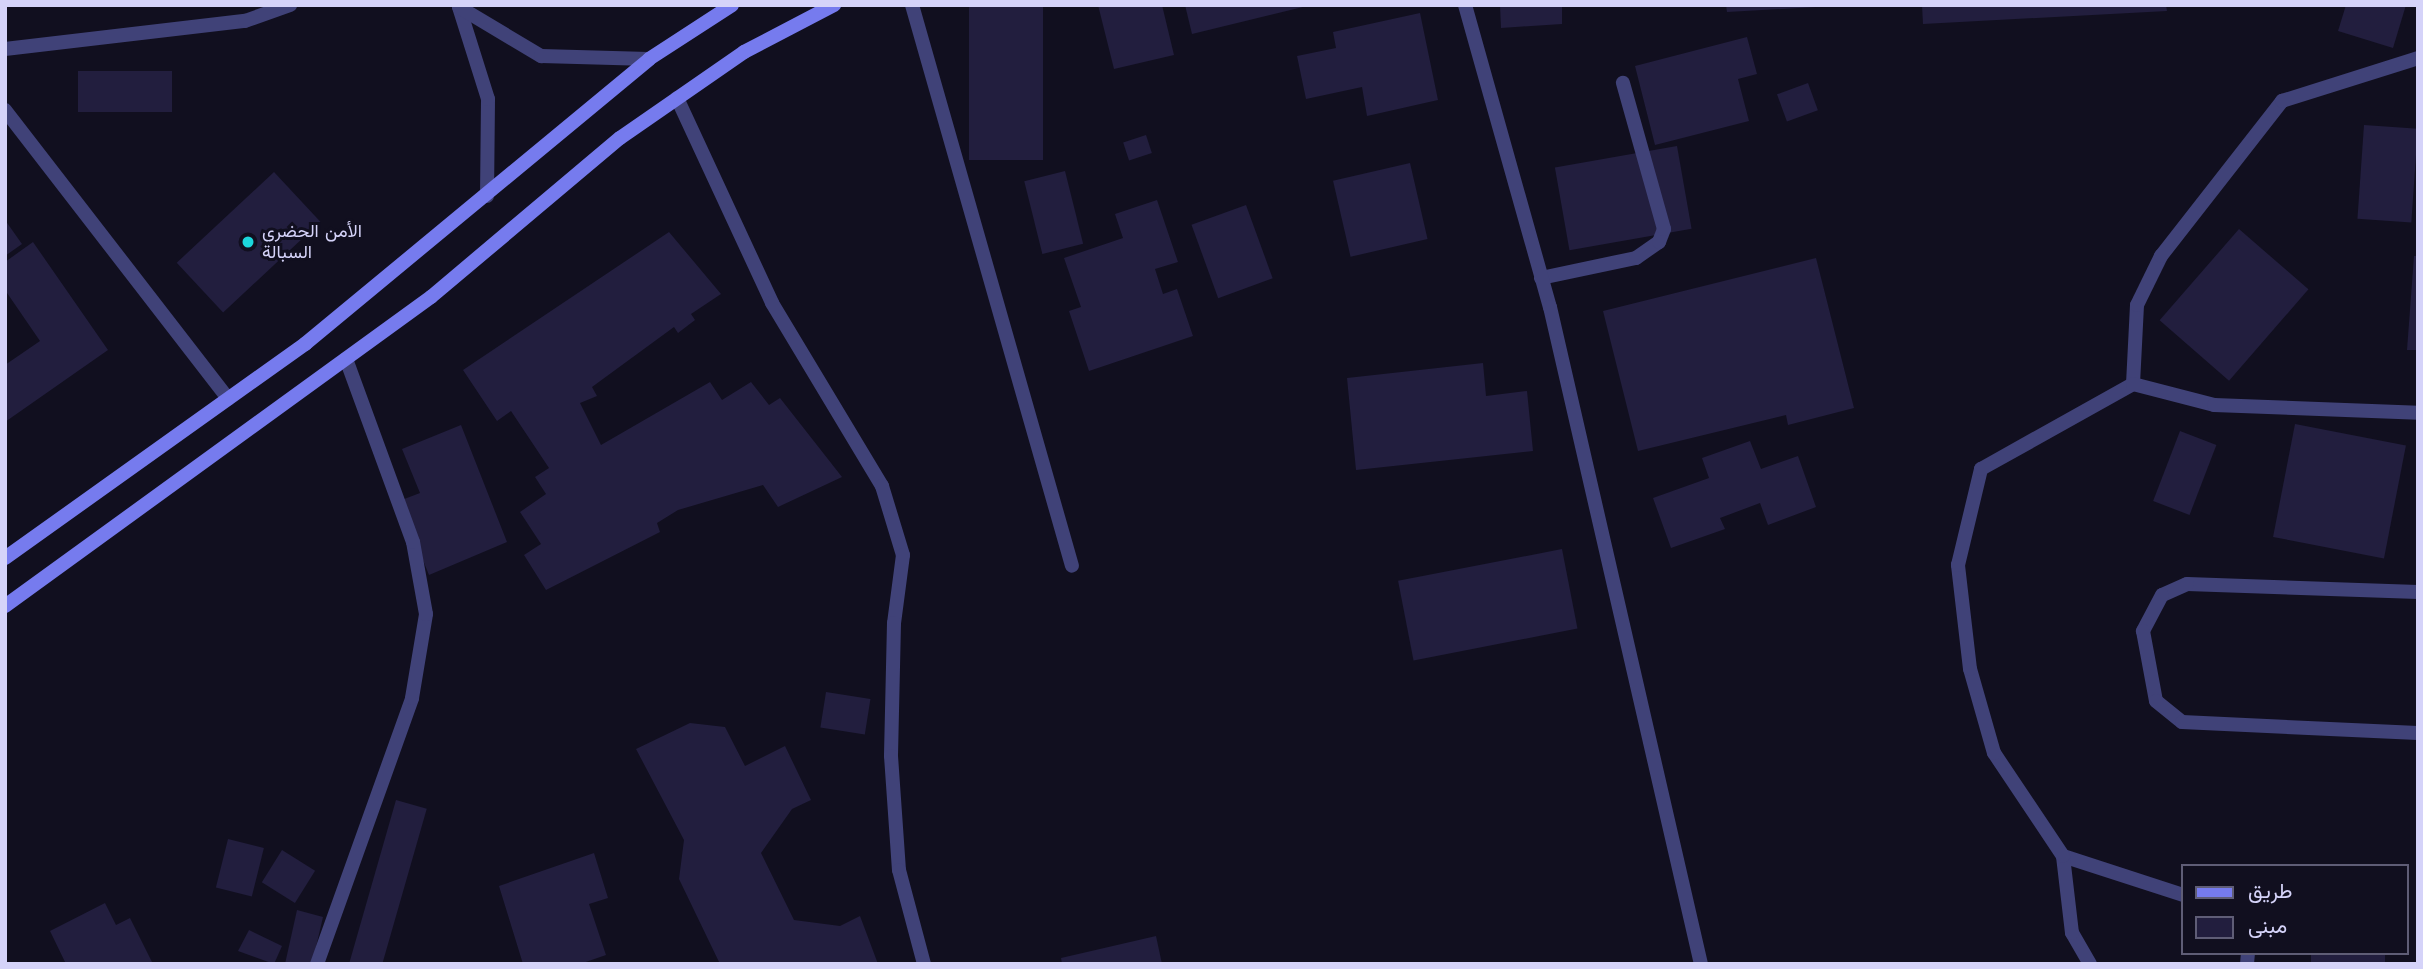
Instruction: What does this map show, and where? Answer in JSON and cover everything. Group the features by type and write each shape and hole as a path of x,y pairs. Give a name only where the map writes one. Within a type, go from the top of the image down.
{"main road":[{"path":"5,558 228,399 487,196 649,60 732,5"},
{"path":"5,606 346,359 677,98 744,52 834,5"}],"street":[{"path":"5,49 245,21 290,5"},
{"path":"912,5 1072,566"},
{"path":"1465,5 1541,278 1701,964"},
{"path":"458,6 541,56 649,60"},
{"path":"458,6 488,99 487,196"},
{"path":"2133,384 2137,304 2161,256 2282,101 2418,58"},
{"path":"1541,278 1636,258 1659,242 1664,229 1623,83"},
{"path":"677,98 772,303 882,486 903,555 894,623 891,756 899,870 924,964"},
{"path":"5,110 228,399"},
{"path":"317,964 412,698 426,614 413,542 346,359"},
{"path":"2090,964 2072,933 2063,856 1994,754 1970,669 1958,565 1981,469 2133,384 2214,405 2418,412"},
{"path":"2418,592 2187,584 2162,594 2143,631 2156,701 2182,722 2418,733"},
{"path":"2063,856 2182,895"}],"building":[{"path":"969,5 1043,5 1043,160 969,160"},
{"path":"1098,5 1162,5 1174,55 1114,69"},
{"path":"1185,5 1307,5 1307,6 1192,34"},
{"path":"1500,5 1562,5 1562,24 1501,28"},
{"path":"1726,5 1816,5 1816,7 1727,12"},
{"path":"1922,5 2166,5 2167,11 1923,24"},
{"path":"2346,5 2406,5 2393,48 2338,31"},
{"path":"1420,13 1438,100 1367,116 1362,87 1306,99 1297,56 1336,48 1333,32"},
{"path":"1747,37 1757,74 1738,79 1749,121 1655,145 1635,66"},
{"path":"78,71 172,71 172,112 78,112"},
{"path":"1808,83 1818,110 1787,122 1777,94"},
{"path":"2364,125 2418,129 2411,223 2357,219"},
{"path":"1146,135 1152,153 1129,160 1123,142"},
{"path":"1677,146 1692,229 1569,250 1555,168"},
{"path":"1410,163 1428,239 1351,257 1333,181"},
{"path":"1065,171 1083,244 1042,254 1024,181"},
{"name":"الأمن الحضري السبالة","path":"274,172 320,222 223,312 177,263"},
{"path":"1157,200 1178,262 1155,269 1163,294 1177,289 1193,336 1089,371 1069,311 1081,307 1064,258 1123,238 1115,214"},
{"path":"1246,205 1273,278 1218,298 1191,225"},
{"path":"5,220 22,244 5,256"},
{"path":"2239,229 2308,289 2229,381 2160,320"},
{"path":"669,232 721,294 691,314 695,320 678,333 674,327 592,387 597,396 580,403 601,445 710,382 722,400 751,382 769,405 780,398 842,477 778,507 763,485 678,510 657,523 660,532 546,590 524,555 541,544 520,512 546,494 535,477 549,468 511,411 497,421 463,370"},
{"path":"33,242 108,350 5,422 5,365 40,341 5,290 5,262"},
{"path":"2414,256 2418,256 2418,350 2407,350"},
{"path":"1816,258 1854,408 1788,425 1786,415 1638,451 1603,311"},
{"path":"1483,363 1486,396 1527,391 1533,451 1356,470 1347,378"},
{"path":"2295,424 2406,446 2384,558 2273,537"},
{"path":"461,425 507,542 429,575 399,501 420,493 402,449"},
{"path":"2180,431 2216,445 2190,515 2153,501"},
{"path":"1750,441 1761,469 1798,456 1816,507 1768,525 1760,503 1720,518 1725,529 1671,548 1653,498 1709,478 1702,458"},
{"path":"1562,549 1577,629 1414,660 1398,581"},
{"path":"826,692 870,699 865,735 820,728"},
{"path":"690,723 725,727 745,766 785,746 811,800 792,809 761,853 794,920 840,926 860,916 878,964 720,964 679,879 684,840 636,749"},
{"path":"396,800 427,809 382,964 349,964"},
{"path":"228,839 264,848 252,896 216,888"},
{"path":"282,850 315,871 295,903 262,882"},
{"path":"594,853 608,898 589,904 606,955 580,964 523,964 499,886"},
{"path":"105,903 116,925 130,918 153,964 66,964 50,931"},
{"path":"297,910 323,917 312,964 285,964"},
{"path":"249,930 282,946 274,964 238,951"},
{"path":"1156,936 1162,964 1062,964 1061,958"},
{"path":"2311,955 2385,955 2385,964 2311,964"}],"place":[{"name":"الأمن الحضري السبالة","path":"248,242"}]}
